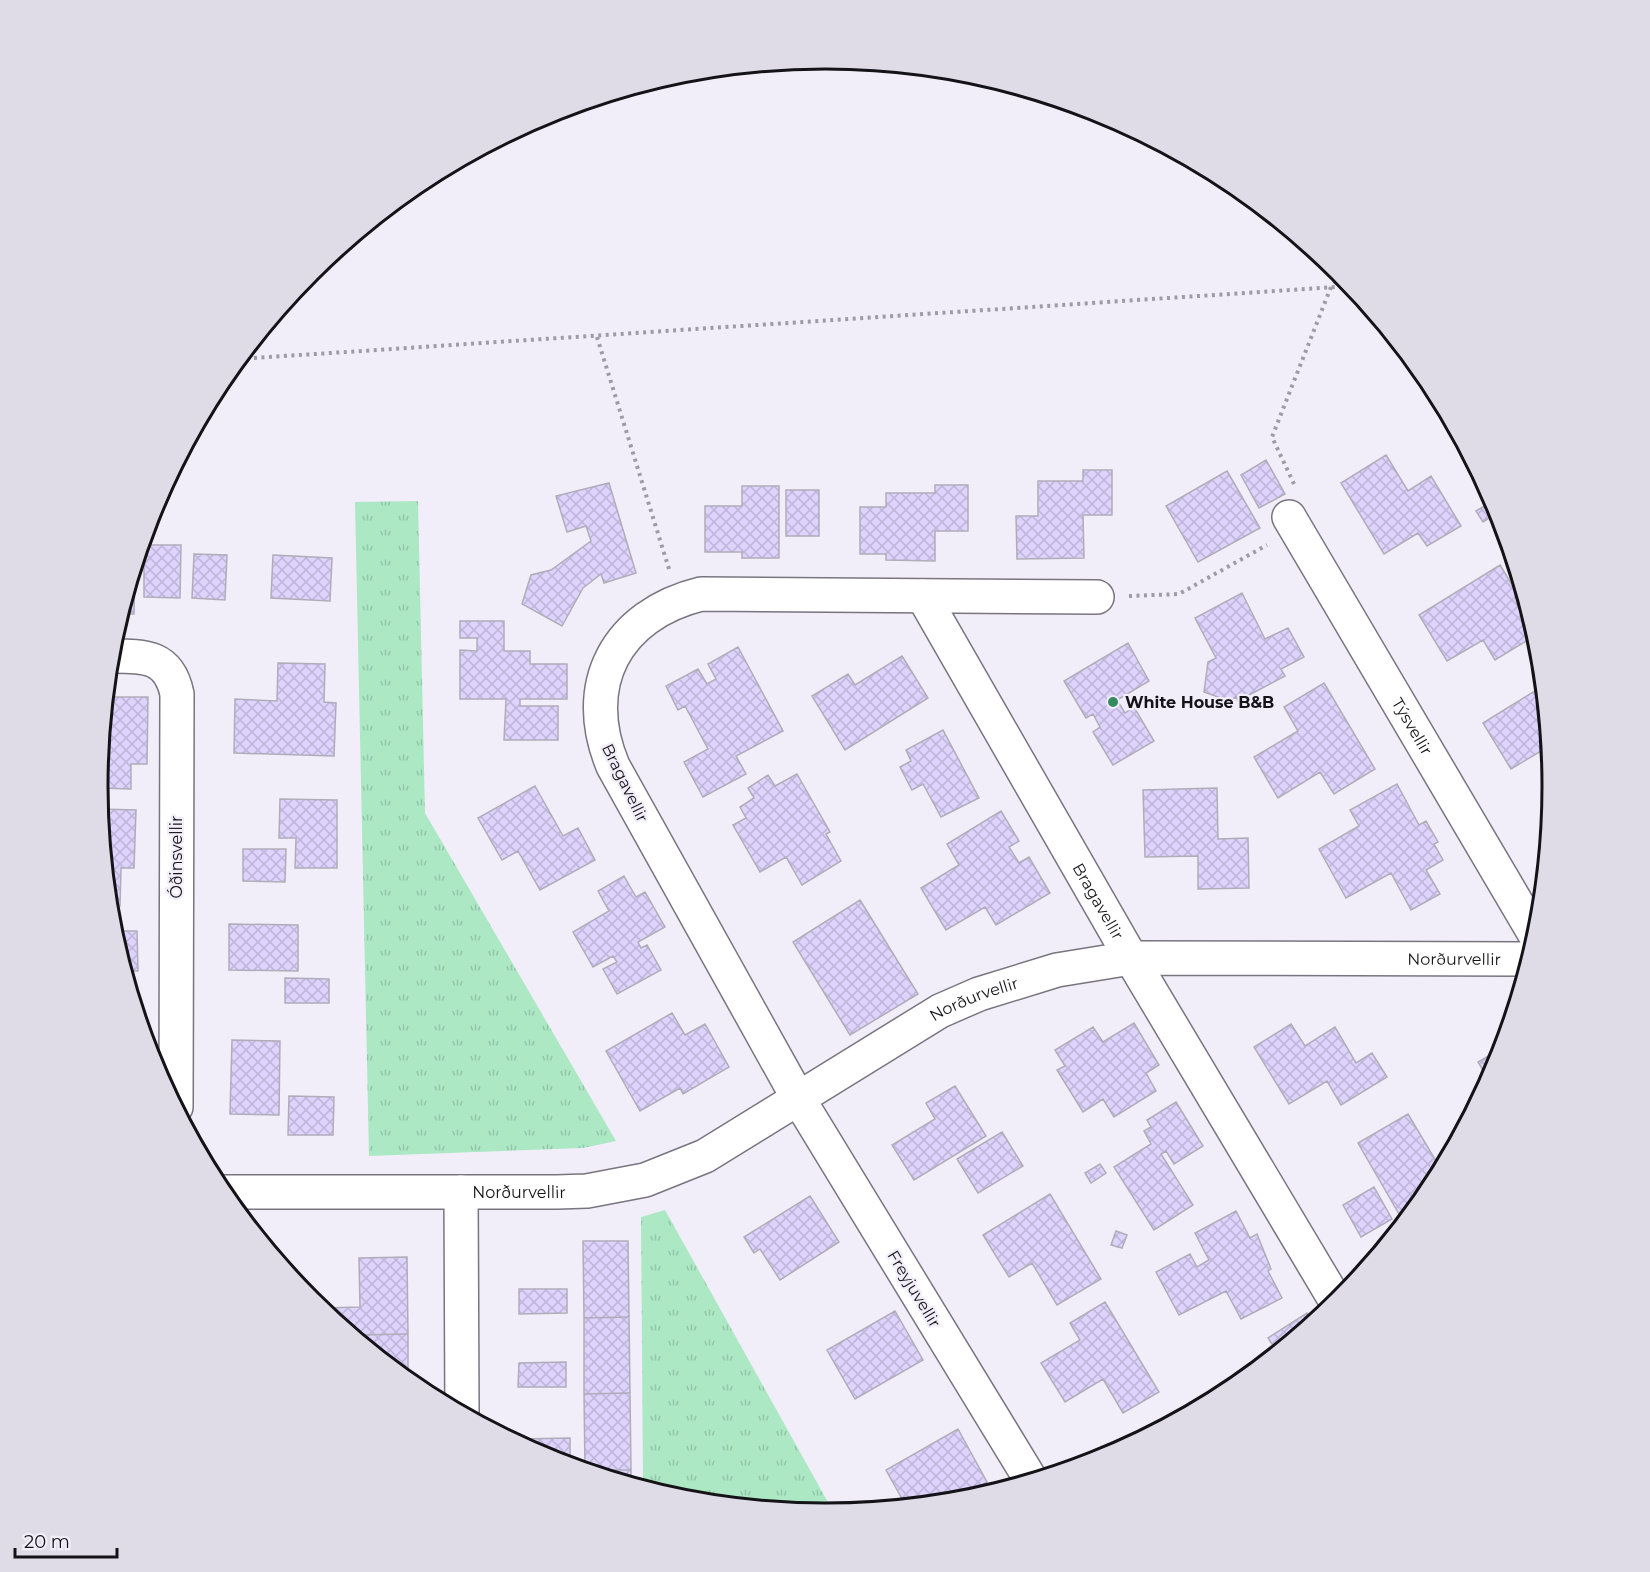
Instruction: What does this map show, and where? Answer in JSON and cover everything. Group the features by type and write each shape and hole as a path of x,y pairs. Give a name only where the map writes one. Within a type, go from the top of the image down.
{"street":[{"name":"Týsvellir","path":"1293,522 1528,923"},
{"name":"Bragavellir","path":"798,1098 613,766 600,726 602,683 610,660 622,640 638,623 657,609 701,594 1096,597"},
{"name":"Bragavellir","path":"923,596 1131,958"},
{"name":"Óðinsvellir","path":"120,656 147,657 159,662 169,672 177,694 176,1090"},
{"name":"Norðurvellir","path":"235,1192 587,1191 645,1180 705,1156 940,1011 979,994 1057,970 1131,958 1521,959"},
{"path":"1131,958 1331,1294"},
{"name":"Freyjuvellir","path":"798,1098 1027,1474"},
{"name":"Norðurvellir","path":"461,1192 462,1404"}],"path":[{"path":"1096,597 1179,594 1293,522 1302,500 1272,437 1331,286 1335,282"},
{"path":"250,358 1339,286"},
{"path":"597,337 679,600"}],"green space":[{"path":"418,501 425,813 616,1141 583,1148 369,1156 355,502"},
{"path":"665,1210 828,1503 731,1497 643,1480 641,1217"}],"building":[{"path":"1386,455 1408,491 1431,476 1461,526 1427,546 1418,533 1384,554 1341,483"},
{"path":"1266,460 1285,494 1259,508 1241,475"},
{"path":"1083,470 1112,470 1112,515 1083,515 1084,558 1017,559 1016,516 1038,516 1038,481 1083,481"},
{"path":"1227,471 1260,528 1198,562 1166,506"},
{"path":"609,483 636,573 604,583 601,574 583,588 562,626 522,604 531,575 551,570 591,541 586,526 567,532 556,496"},
{"path":"935,485 968,485 968,531 935,531 935,561 886,560 886,554 860,554 860,507 886,507 886,493 935,493"},
{"path":"742,486 779,486 779,558 742,558 742,552 705,552 705,506 742,506"},
{"path":"786,490 819,490 819,536 786,536"},
{"path":"1484,506 1489,518 1483,522 1476,511"},
{"path":"150,545 181,545 180,598 144,597 144,562"},
{"path":"194,554 227,555 225,600 192,598"},
{"path":"273,555 332,558 330,601 271,598"},
{"path":"1500,565 1514,589 1527,641 1495,660 1483,640 1447,661 1419,615"},
{"path":"134,592 134,614 129,614"},
{"path":"1242,593 1265,639 1288,628 1304,657 1281,669 1285,676 1238,701 1236,697 1229,701 1204,692 1208,662 1216,658 1195,618"},
{"path":"460,621 504,621 504,651 530,651 530,664 567,664 567,699 520,699 520,706 558,706 558,740 504,740 506,699 460,699 460,650 477,651 477,638 460,638"},
{"path":"1128,643 1149,681 1117,700 1125,713 1134,707 1154,741 1113,765 1093,732 1100,727 1093,714 1086,718 1064,681"},
{"path":"738,647 783,731 736,756 746,774 703,797 684,762 708,749 685,706 678,710 666,686 698,669 707,684 716,679 708,664"},
{"path":"902,656 928,698 845,750 812,696 848,674 855,685"},
{"path":"278,663 325,664 324,702 336,703 334,756 234,753 235,699 277,701"},
{"path":"1324,683 1375,769 1334,794 1320,772 1278,798 1254,757 1298,731 1284,707"},
{"path":"1536,690 1541,751 1511,769 1483,723"},
{"path":"114,697 148,697 147,764 131,764 131,789 108,788"},
{"path":"943,730 979,798 941,817 923,784 912,790 900,767 911,761 906,750"},
{"path":"797,774 830,832 826,834 841,861 802,885 786,857 760,872 733,825 746,818 740,807 754,798 748,788 768,775 775,786"},
{"path":"1397,784 1419,825 1426,821 1438,842 1434,844 1443,860 1426,870 1440,894 1411,910 1391,873 1346,898 1319,849 1359,826 1350,810"},
{"path":"535,786 563,836 578,828 595,860 540,890 518,851 502,860 478,818"},
{"path":"1217,788 1218,839 1248,838 1249,888 1198,889 1198,856 1145,857 1143,790"},
{"path":"280,799 337,800 337,868 295,868 296,838 279,838"},
{"path":"109,809 136,810 134,868 121,868 120,906 114,880"},
{"path":"1001,811 1019,841 1009,847 1019,863 1029,857 1050,893 996,925 985,907 946,930 921,888 959,865 947,844"},
{"path":"243,849 286,849 285,882 243,881"},
{"path":"624,876 636,897 645,892 665,927 638,942 641,948 647,945 661,970 617,994 603,969 617,962 613,956 593,967 573,932 609,911 598,891"},
{"path":"860,900 918,994 850,1035 793,942"},
{"path":"229,924 298,925 298,971 229,970"},
{"path":"123,931 137,931 138,971 132,971"},
{"path":"285,978 329,979 329,1003 285,1003"},
{"path":"672,1013 685,1035 705,1024 729,1067 683,1094 680,1088 640,1111 606,1051"},
{"path":"1134,1023 1159,1065 1146,1073 1156,1091 1114,1117 1103,1099 1083,1112 1057,1070 1065,1066 1055,1050 1093,1027 1103,1042"},
{"path":"1291,1024 1305,1046 1335,1027 1356,1063 1372,1053 1387,1077 1341,1105 1327,1081 1289,1104 1254,1047"},
{"path":"232,1040 280,1041 279,1115 230,1114"},
{"path":"1489,1056 1483,1070 1478,1062"},
{"path":"955,1086 986,1136 914,1180 892,1145 935,1119 926,1103"},
{"path":"289,1096 334,1097 333,1135 288,1135"},
{"path":"1176,1102 1203,1146 1174,1164 1166,1151 1161,1154 1193,1205 1154,1230 1114,1167 1151,1144 1144,1131 1151,1127 1147,1120"},
{"path":"1408,1114 1436,1161 1399,1214 1358,1143"},
{"path":"1002,1132 1023,1166 978,1193 957,1159"},
{"path":"1100,1164 1106,1173 1091,1183 1085,1173"},
{"path":"1374,1187 1392,1219 1361,1237 1343,1205"},
{"path":"1050,1194 1101,1279 1057,1305 1032,1263 1009,1277 983,1235"},
{"path":"810,1196 839,1242 780,1280 760,1249 754,1253 744,1237"},
{"path":"1236,1211 1250,1238 1257,1234 1271,1269 1268,1271 1282,1298 1241,1319 1226,1291 1179,1315 1156,1272 1190,1254 1197,1267 1209,1260 1195,1233"},
{"path":"1116,1231 1127,1235 1122,1248 1111,1245"},
{"path":"583,1241 628,1241 629,1317 584,1318"},
{"path":"407,1257 408,1334 364,1335 334,1308 360,1307 359,1258"},
{"path":"519,1289 567,1289 567,1313 519,1314"},
{"path":"1105,1302 1159,1392 1123,1413 1103,1379 1065,1402 1041,1363 1080,1340 1070,1323"},
{"path":"895,1311 923,1360 855,1399 827,1350"},
{"path":"1307,1313 1308,1315 1273,1345 1268,1338"},
{"path":"629,1317 630,1393 584,1394 584,1318"},
{"path":"408,1334 408,1368 389,1355 364,1335"},
{"path":"566,1362 566,1387 518,1387 519,1363"},
{"path":"630,1393 631,1470 611,1470 585,1461 584,1394"},
{"path":"958,1429 987,1482 965,1489 902,1498 886,1470"},
{"path":"570,1438 570,1455 551,1448 530,1439"},
{"path":"611,1470 631,1470 631,1476"}],"place":[{"name":"White House B&B","path":"1113,702"}]}
